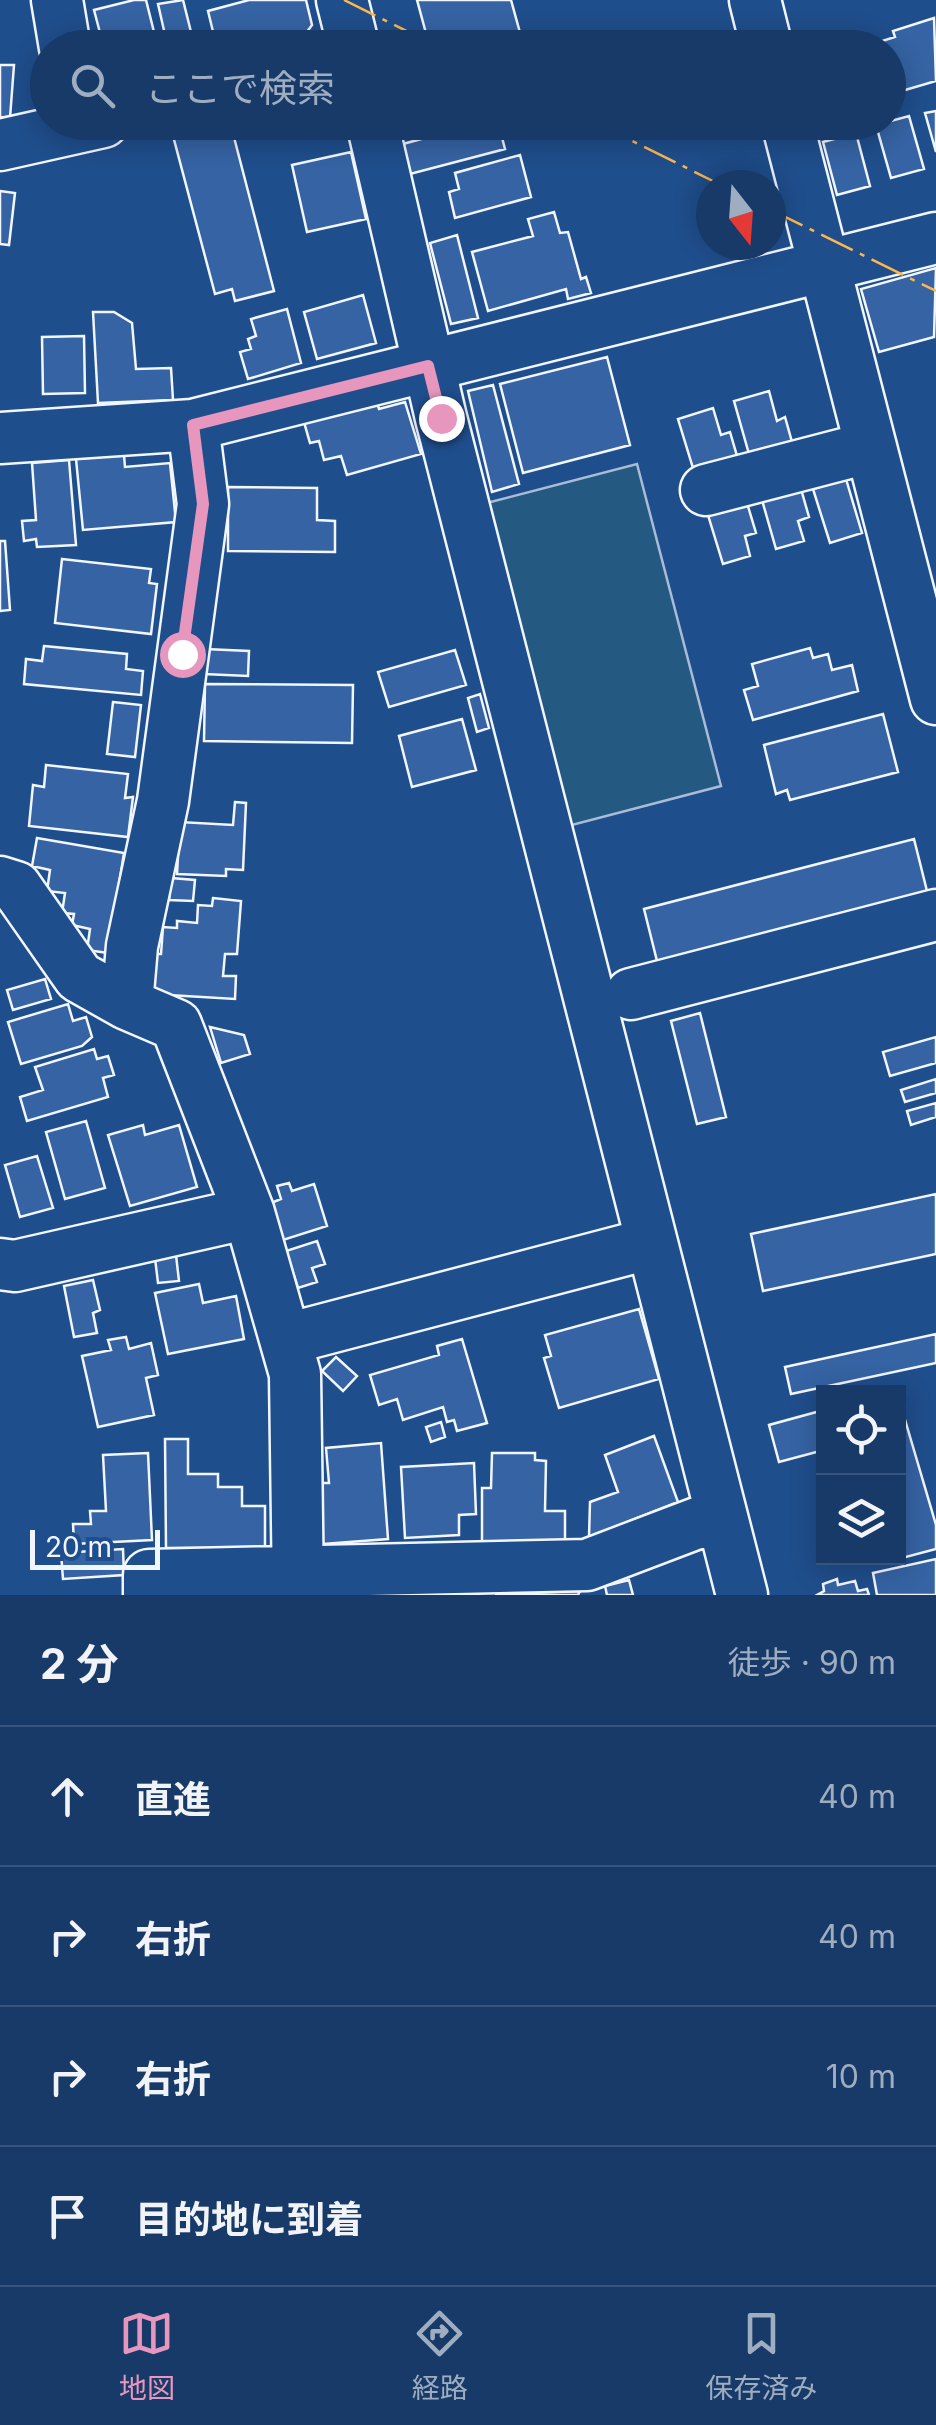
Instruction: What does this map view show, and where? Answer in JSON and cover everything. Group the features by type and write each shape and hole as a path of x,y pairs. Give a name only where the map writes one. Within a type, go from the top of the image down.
{"street":[{"path":"57,0 62,30"},
{"path":"342,0 350,30"},
{"path":"755,0 762,30"},
{"path":"0,145 30,138"},
{"path":"376,140 428,366 742,1595"},
{"path":"792,140 936,698"},
{"path":"0,438 193,425 936,238"},
{"path":"127,1004 132,946 163,801 203,504 193,425"},
{"path":"706,490 871,446"},
{"path":"0,882 16,887 79,977 176,1025 248,1212 295,1374 298,1584"},
{"path":"631,994 936,915"},
{"path":"0,1264 16,1266 248,1212"},
{"path":"287,1339 652,1242"},
{"path":"149,1595 149,1575 298,1584 587,1565 722,1514"}],"shaded area":[{"path":"637,464 721,786 568,826 483,504"}],"building":[{"path":"146,0 154,30 99,30 94,10"},
{"path":"183,0 190,30 164,30 158,4"},
{"path":"249,0 306,0 312,25 308,30 213,30 208,11"},
{"path":"417,0 511,0 519,30 425,30"},
{"path":"934,18 936,81 906,90 906,30 896,30"},
{"path":"0,65 14,65 10,118 0,117"},
{"path":"936,111 936,152 925,113"},
{"path":"909,116 924,169 891,178 880,140 906,140"},
{"path":"174,140 235,140 274,291 235,301 232,289 215,294"},
{"path":"418,140 503,140 505,149 410,174 403,144"},
{"path":"858,140 870,186 837,195 823,142"},
{"path":"351,152 366,219 307,232 292,165"},
{"path":"520,155 531,197 455,218 449,192 459,189 455,173"},
{"path":"0,191 15,193 9,245 0,244"},
{"path":"554,212 560,233 568,232 581,279 586,277 591,293 568,299 566,289 488,311 472,252 533,236 528,219"},
{"path":"457,235 478,318 451,324 430,243"},
{"path":"936,268 934,337 879,352 861,289"},
{"path":"363,295 376,343 317,359 304,312"},
{"path":"287,309 301,363 248,379 240,352 251,349 248,339 256,336 251,319"},
{"path":"93,312 114,312 132,323 136,369 171,368 173,400 98,403"},
{"path":"84,336 85,393 43,394 42,337"},
{"path":"607,357 630,445 523,473 500,384"},
{"path":"493,385 519,484 492,492 468,391"},
{"path":"769,391 777,421 785,417 792,442 749,454 734,401"},
{"path":"376,400 379,409 405,402 421,454 347,475 341,456 324,460 319,441 310,443 304,422"},
{"path":"713,408 721,435 730,432 737,456 693,468 678,419"},
{"path":"124,455 125,467 170,463 176,522 83,530 76,459"},
{"path":"69,460 76,545 37,547 36,539 24,541 22,521 36,520 32,463"},
{"path":"846,479 862,533 830,543 813,489"},
{"path":"228,487 317,488 317,520 335,521 335,552 228,551"},
{"path":"801,489 809,517 798,521 804,541 776,549 762,500"},
{"path":"747,503 756,533 745,536 750,556 723,564 708,515"},
{"path":"0,541 5,541 10,610 0,611"},
{"path":"62,559 151,569 149,583 157,584 151,634 55,623"},
{"path":"44,646 127,654 126,669 143,671 141,695 24,684 26,659 42,661"},
{"path":"810,648 813,658 828,654 832,670 852,665 858,691 753,720 744,690 758,686 752,664"},
{"path":"205,649 249,651 248,676 204,674"},
{"path":"455,650 466,685 389,707 378,672"},
{"path":"205,684 353,685 352,743 204,741"},
{"path":"480,694 489,728 477,732 468,698"},
{"path":"113,702 141,705 135,757 107,754"},
{"path":"883,714 898,772 790,800 787,790 776,794 764,745"},
{"path":"462,719 476,770 412,787 399,736"},
{"path":"46,765 128,774 125,798 133,797 128,837 29,826 33,785 44,787"},
{"path":"235,802 246,803 243,870 226,869 226,876 177,874 180,822 233,825"},
{"path":"37,838 124,853 108,953 87,950 90,929 72,925 74,914 62,913 65,893 47,891 50,870 32,866"},
{"path":"914,839 928,895 658,965 644,909"},
{"path":"171,878 195,880 193,901 169,900"},
{"path":"213,898 241,901 237,954 225,954 223,976 236,976 235,999 152,994 155,954 161,954 163,927 177,928 177,921 197,923 198,905 212,906"},
{"path":"45,979 51,999 13,1010 7,990"},
{"path":"68,1004 73,1021 86,1017 92,1037 82,1046 21,1064 8,1022"},
{"path":"700,1013 726,1117 697,1124 671,1021"},
{"path":"210,1027 244,1035 250,1054 221,1063"},
{"path":"936,1037 936,1063 890,1076 883,1052"},
{"path":"94,1049 97,1059 108,1056 114,1075 103,1078 108,1097 27,1121 20,1097 43,1090 35,1067"},
{"path":"936,1079 936,1093 905,1102 901,1090"},
{"path":"936,1103 936,1117 911,1125 907,1111"},
{"path":"86,1121 105,1188 65,1199 46,1132"},
{"path":"143,1125 145,1135 179,1125 197,1187 130,1206 108,1135"},
{"path":"37,1156 53,1208 20,1217 5,1165"},
{"path":"289,1183 292,1191 314,1184 327,1226 283,1240 271,1203 281,1199 277,1186"},
{"path":"936,1194 936,1254 763,1291 751,1234"},
{"path":"317,1241 325,1264 312,1268 317,1282 298,1288 286,1251"},
{"path":"176,1255 179,1281 158,1283 155,1258"},
{"path":"93,1280 100,1310 93,1313 97,1333 74,1337 64,1286"},
{"path":"199,1284 203,1303 236,1296 244,1339 168,1354 155,1293"},
{"path":"639,1309 659,1379 559,1408 544,1358 551,1356 545,1335"},
{"path":"936,1334 936,1363 833,1385 816,1385 816,1389 791,1394 785,1367"},
{"path":"126,1337 129,1349 151,1343 158,1375 146,1378 154,1415 98,1427 82,1356 111,1350 108,1340"},
{"path":"462,1339 487,1423 457,1431 454,1420 447,1422 443,1407 403,1420 397,1399 379,1405 370,1375 439,1355 437,1346"},
{"path":"336,1357 357,1376 343,1391 322,1371"},
{"path":"816,1412 816,1452 779,1462 769,1425"},
{"path":"441,1422 445,1437 431,1442 426,1427"},
{"path":"906,1423 936,1525 936,1549 906,1557"},
{"path":"654,1436 678,1502 589,1537 590,1502 618,1492 605,1455"},
{"path":"165,1439 188,1439 188,1474 218,1474 218,1487 242,1487 242,1506 265,1506 265,1548 166,1548"},
{"path":"381,1443 388,1539 323,1544 319,1483 329,1483 326,1448"},
{"path":"148,1453 152,1540 74,1544 73,1524 91,1524 90,1511 106,1511 103,1455"},
{"path":"492,1453 535,1453 535,1460 546,1461 545,1511 565,1511 565,1543 482,1541 482,1488 491,1488"},
{"path":"474,1463 476,1514 459,1515 459,1535 405,1538 401,1467"},
{"path":"123,1549 124,1575 63,1579 61,1553"},
{"path":"936,1559 936,1595 877,1595 873,1573"},
{"path":"837,1579 838,1585 855,1581 858,1591 867,1589 869,1595 817,1595 824,1591 823,1584"},
{"path":"629,1580 633,1595 607,1595 605,1586"},
{"path":"580,1591 578,1595 495,1594"}],"power":[{"path":"344,0 405,30"},
{"path":"630,140 696,173"},
{"path":"786,217 936,291"}],"route":[{"path":"182,654 203,504 193,425 428,366 441,418"}]}
